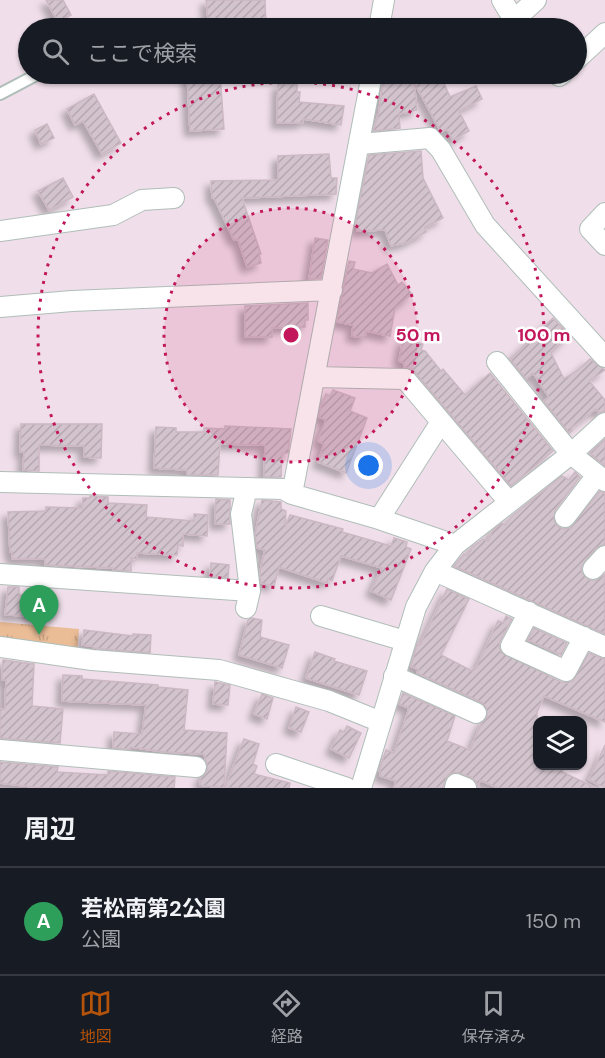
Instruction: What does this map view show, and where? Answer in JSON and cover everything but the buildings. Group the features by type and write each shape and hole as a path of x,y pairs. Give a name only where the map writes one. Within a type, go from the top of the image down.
{"street":[{"path":"381,18 384,0"},
{"path":"502,0 513,18"},
{"path":"516,18 536,0"},
{"path":"587,50 605,33"},
{"path":"292,494 370,84"},
{"path":"360,144 430,138 441,150 485,225 605,357"},
{"path":"0,231 113,215 142,200 174,198"},
{"path":"605,213 590,229 605,245"},
{"path":"0,307 96,300 332,290"},
{"path":"497,362 571,454 601,478 565,516"},
{"path":"315,376 405,379 509,502"},
{"path":"379,519 441,422"},
{"path":"362,788 416,607 435,571 455,545 571,454 605,423"},
{"path":"0,482 284,489 292,494 379,519 455,545"},
{"path":"0,574 174,584 248,599 241,514 247,488"},
{"path":"435,571 605,647"},
{"path":"529,612 511,646 566,670 584,637"},
{"path":"321,616 405,641"},
{"path":"0,647 92,660 219,670 329,701 381,722"},
{"path":"394,676 476,713"},
{"path":"0,750 196,767"},
{"path":"276,764 347,788"},
{"path":"455,788 456,784 466,788"}],"lane":[{"path":"0,94 19,84"}],"green space":[{"path":"0,622 79,629 77,654 0,641"}],"place":[{"name":"若松南第2公園","path":"39,635"}]}
